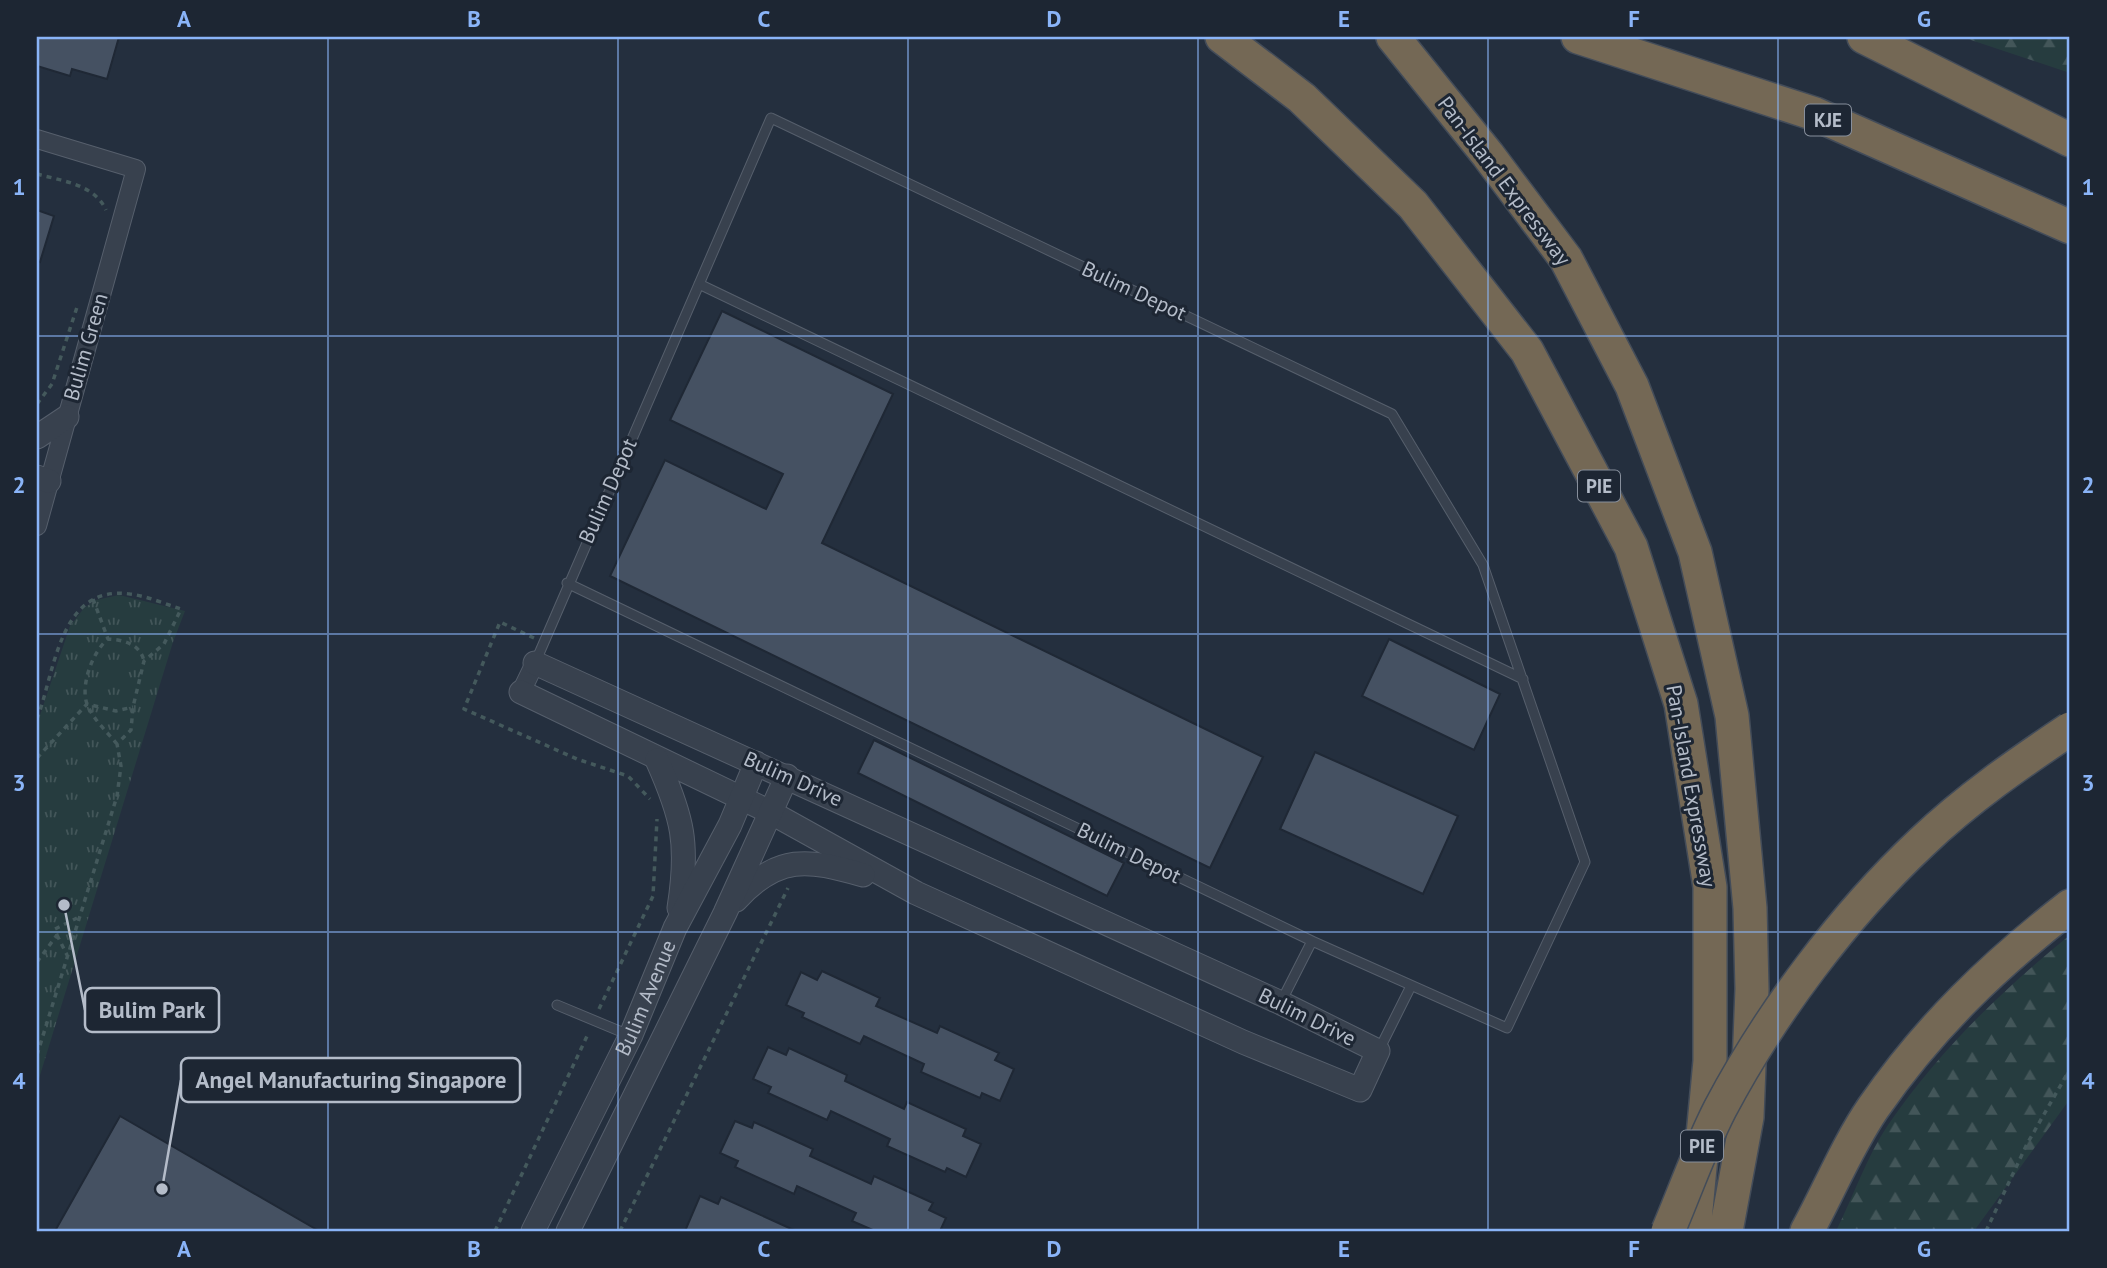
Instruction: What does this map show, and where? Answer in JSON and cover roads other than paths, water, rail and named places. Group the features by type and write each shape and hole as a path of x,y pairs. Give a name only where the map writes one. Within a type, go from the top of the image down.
{"highway":[{"name":"Pan-Island Expressway","path":"1222,37 1302,97 1413,205 1527,351 1631,547 1681,704 1710,887 1710,1061 1694,1231"},
{"name":"Pan-Island Expressway","path":"1393,37 1488,155 1566,259 1632,386 1695,552 1732,716 1750,908 1752,989 1746,1117 1726,1231"},
{"name":"KJE","path":"1578,37 1815,114 2070,226"},
{"path":"1864,37 2070,140"},
{"path":"1668,1231 1720,1109 1785,1001 1922,842 2006,772 2070,729"},
{"path":"1807,1231 1872,1110 1931,1033 2005,957 2070,906"}],"street":[{"name":"Bulim Green","path":"37,139 136,169 67,417 43,479 37,526"},
{"path":"37,437 67,417"},
{"name":"Bulim Drive","path":"539,653 756,763 1281,1003 1378,1051 1360,1090 1231,1036 916,893 770,812 657,760 521,692 539,653"},
{"path":"657,760 676,803 683,829 685,872 676,929"},
{"name":"Bulim Avenue","path":"533,1231 631,1035 676,929 756,763"},
{"name":"Bulim Avenue","path":"568,1231 725,913 787,776"},
{"path":"725,913 751,883 771,870 820,862 916,893"}],"lane":[{"name":"Bulim Depot","path":"539,653 567,583 771,118 1392,414 1483,565 1585,862 1507,1028 1312,941 567,583"},
{"path":"699,284 1523,679"},
{"path":"1281,1003 1312,941"},
{"path":"1378,1051 1411,986"},
{"path":"557,1005 631,1035"}],"place":[{"name":"Bulim Park","path":"64,905"},
{"name":"Angel Manufacturing Singapore","path":"162,1189"}]}
